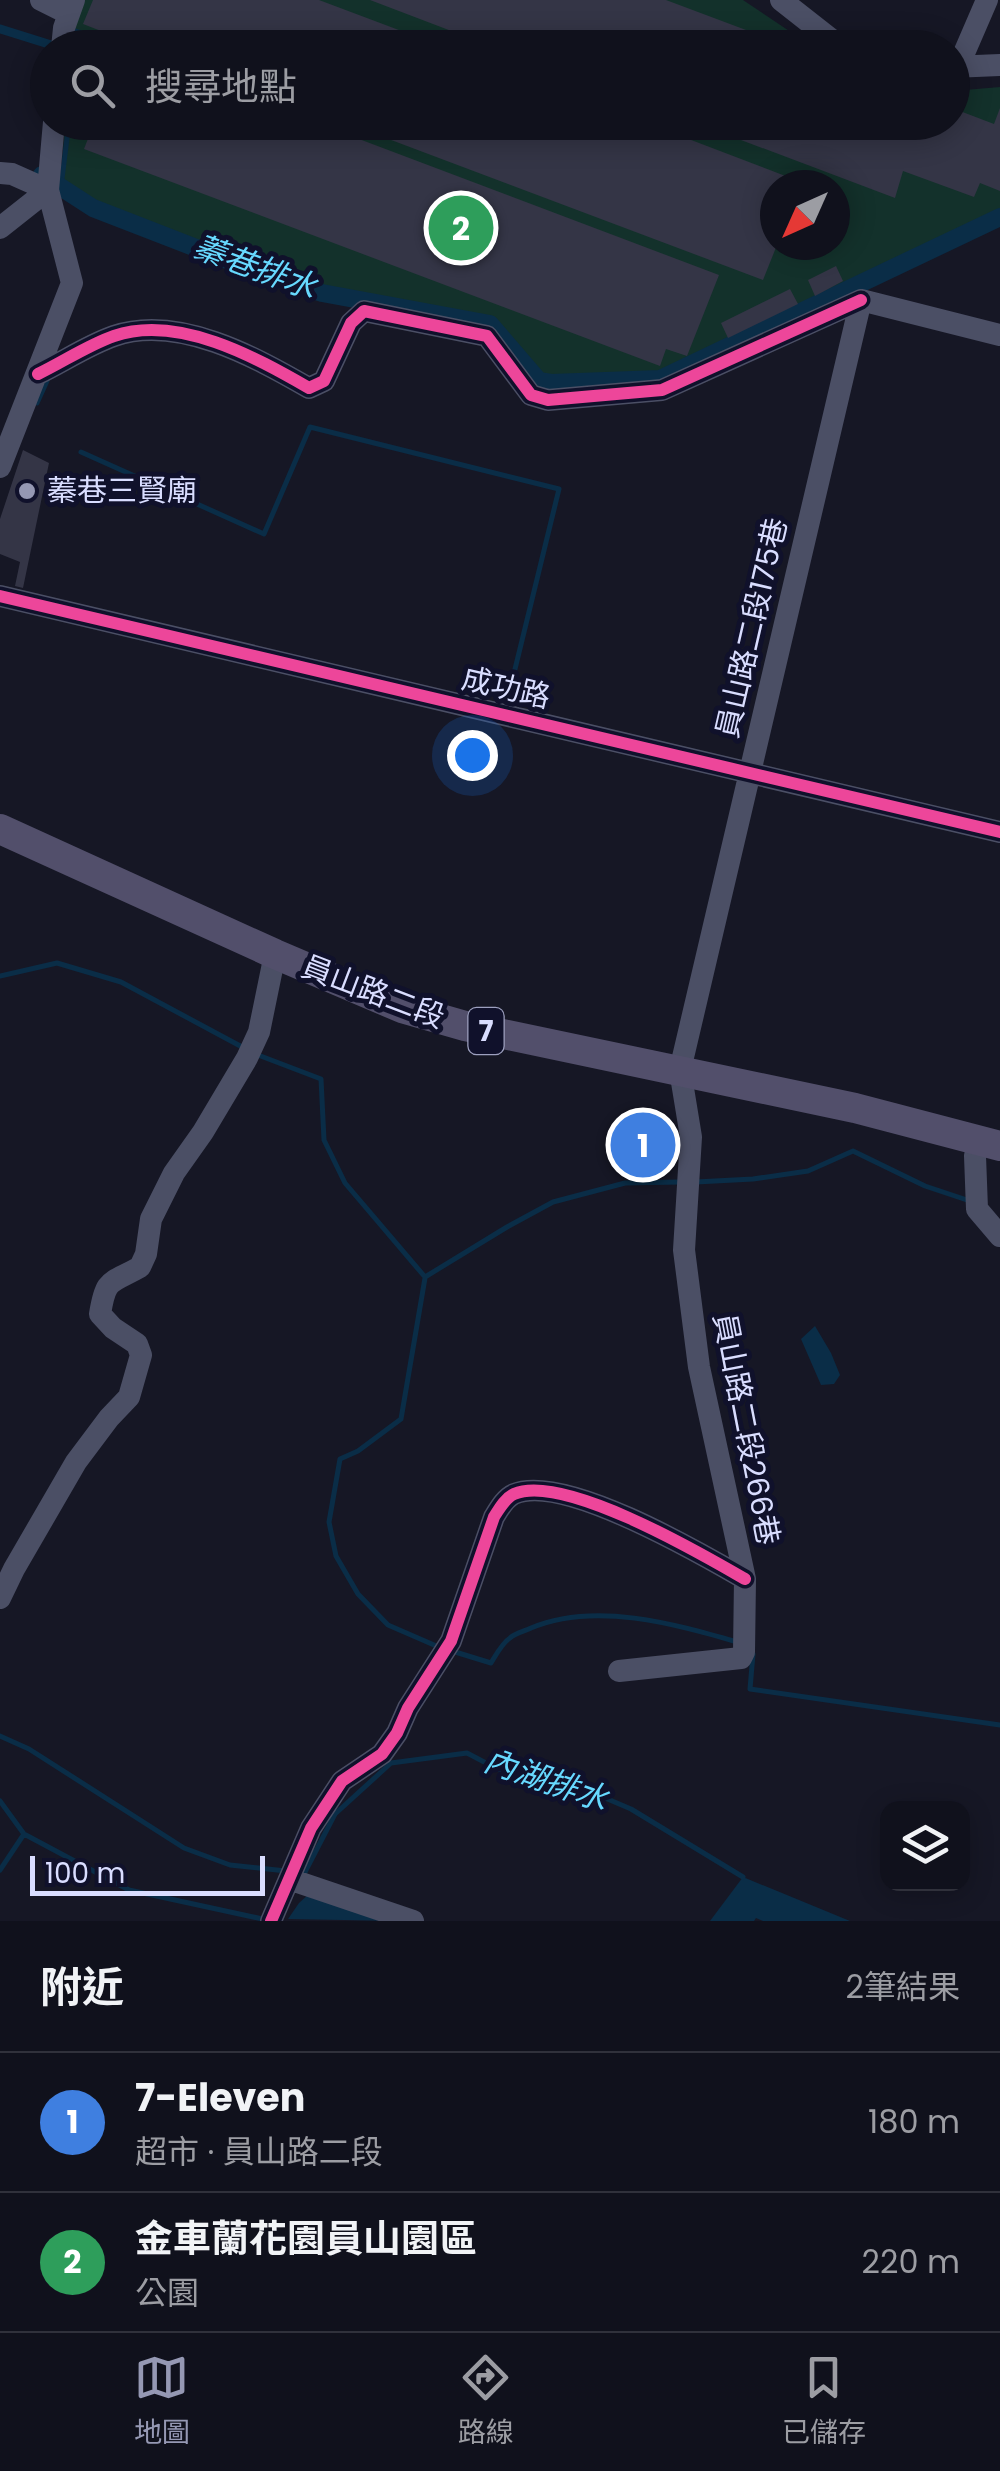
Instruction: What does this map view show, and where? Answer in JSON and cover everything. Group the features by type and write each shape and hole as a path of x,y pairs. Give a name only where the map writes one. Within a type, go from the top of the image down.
{"main road":[{"name":"員山路二段","path":"0,829 273,961"},
{"name":"員山路二段","path":"0,845 273,961 402,1008 682,1080 855,1108 988,1151"}],"street":[{"path":"40,0 72,7"},
{"path":"781,0 819,30"},
{"path":"970,37 988,0"},
{"path":"970,66 1000,65"},
{"path":"0,467 11,414 38,374 72,283 48,183 52,140"},
{"path":"0,173 48,183"},
{"path":"0,228 48,183"},
{"path":"38,374 115,336 157,329 210,340 263,362 309,388 324,381 350,323 364,311 487,336 531,395 548,400 662,390 861,300 1000,334"},
{"name":"員山路二段175巷","path":"682,1080 749,772 861,300"},
{"name":"成功路","path":"0,596 1000,832"},
{"path":"0,1598 76,1462 129,1396 141,1355 137,1344 100,1314 104,1292 111,1281 140,1267 146,1254 150,1219 251,1050 260,1032 273,961"},
{"name":"員山路二段266巷","path":"619,1671 741,1658 744,1652 745,1578 700,1367 684,1250 691,1137 682,1080"},
{"path":"988,1151 976,1196 977,1210 1000,1236"},
{"path":"271,1921 311,1828 342,1780 382,1754 451,1642 494,1518 513,1494 536,1490 582,1500 631,1518 745,1578"},
{"path":"291,1875 413,1921"}],"green space":[{"path":"82,0 743,0 788,30 74,30"},
{"path":"1000,87 1000,212 657,374 542,377 499,323 289,281 97,210 61,178 64,140 970,140 970,90"}],"water":[{"path":"815,1326 840,1375 834,1384 821,1385 801,1339"},
{"path":"743,1877 850,1921 710,1921"},
{"path":"310,1893 398,1921 288,1919"}],"building":[{"path":"93,0 319,0 399,30 98,30 83,24"},
{"path":"370,0 666,0 746,30 449,30"},
{"path":"1000,108 1000,191 980,183 974,197 903,171 895,198 850,181 850,170 821,170 741,140 970,140 970,115 994,124"},
{"path":"88,140 362,140 719,275 687,356 666,349 660,366 84,149"},
{"path":"391,140 691,140 770,170 760,170 760,260 771,260 763,280"},
{"path":"836,266 843,281 815,296 808,280"},
{"path":"790,289 798,304 728,338 721,323"},
{"name":"蓁巷三賢廟","path":"23,450 49,463 23,588 15,586 20,562 0,554 0,519"},
{"path":"636,1116 661,1122 650,1171 624,1169"}],"waterway":[{"path":"0,27 30,36"},
{"path":"0,31 30,40"},
{"path":"61,187 67,140"},
{"name":"蓁巷排水","path":"42,175 93,208 258,272 322,293 490,324 539,381 551,383 660,379 1000,217"},
{"path":"37,403 47,381"},
{"path":"81,452 264,534 310,427 559,489 506,706"},
{"path":"0,976 57,963 121,982 244,1048"},
{"path":"258,1055 321,1079 324,1140 345,1183 425,1277 553,1202 625,1183 680,1182"},
{"path":"696,1182 808,1171 853,1151 925,1186 970,1201"},
{"path":"425,1278 401,1419 358,1451 340,1459 329,1522 336,1556 358,1594 388,1625 441,1648"},
{"path":"452,1651 491,1663 504,1643 515,1635 555,1620 581,1616 634,1618 737,1642"},
{"path":"753,1654 750,1689 1000,1725"},
{"name":"內湖排水","path":"0,1736 29,1749 184,1848 230,1865 286,1871"},
{"name":"內湖排水","path":"302,1872 335,1814 391,1763 467,1753 511,1776 584,1789 631,1809 743,1877"},
{"path":"0,1801 24,1834 129,1890 267,1920"},
{"path":"0,1870 24,1834"}],"cycle path":[{"path":"38,374 114,336 164,330 215,342 309,388 324,381 351,323 364,311 487,336 531,395 548,400 662,390 861,300"},
{"path":"0,596 1000,832"},
{"path":"271,1921 311,1828 342,1781 382,1754 451,1641 494,1517 511,1496 536,1491 597,1505 665,1535 745,1579"}],"place":[{"name":"金車蘭花園員山園區","path":"461,228"},
{"name":"蓁巷三賢廟","path":"27,491"},
{"name":"7-Eleven","path":"643,1145"}]}
